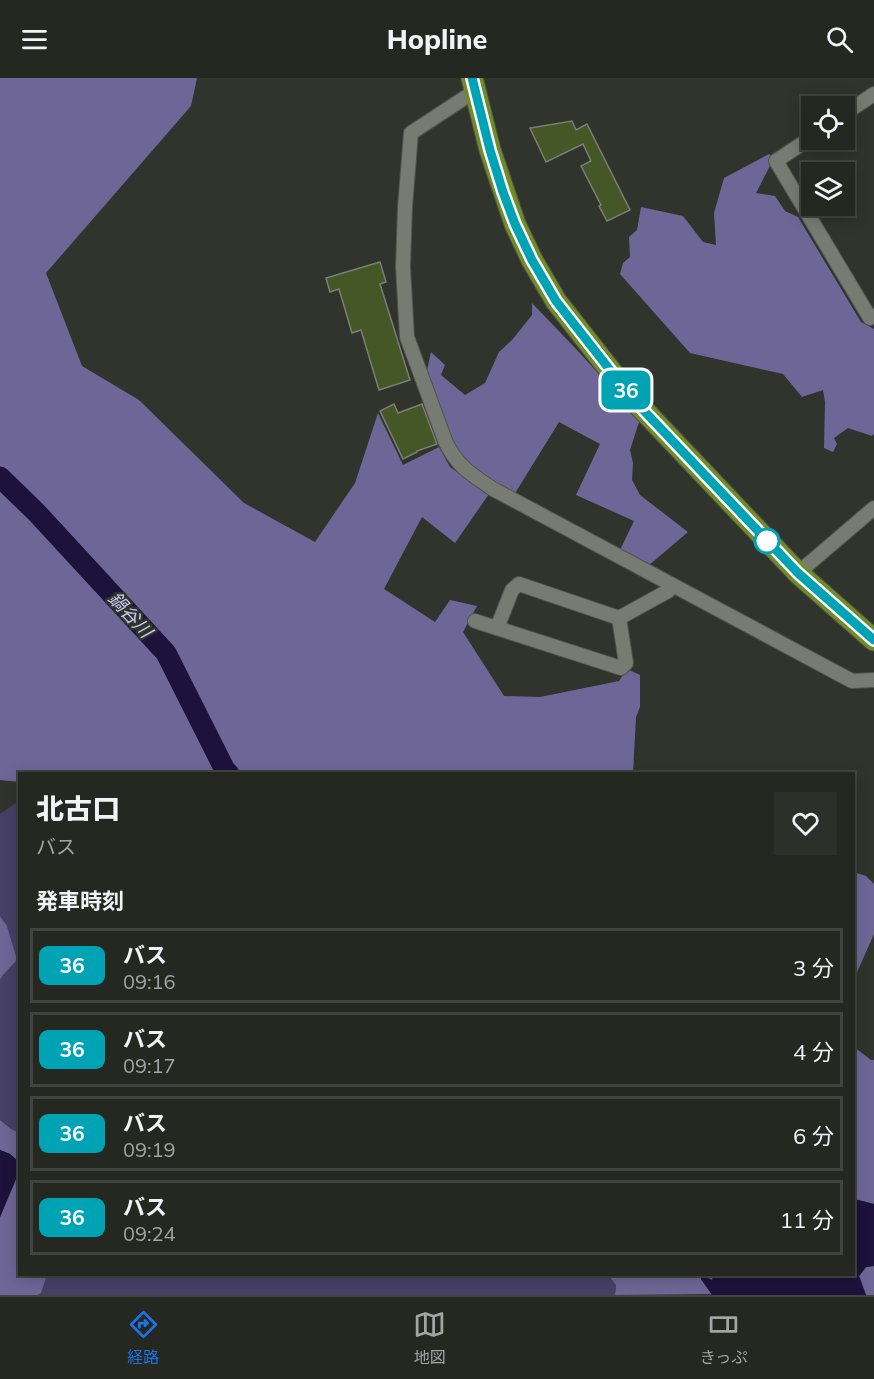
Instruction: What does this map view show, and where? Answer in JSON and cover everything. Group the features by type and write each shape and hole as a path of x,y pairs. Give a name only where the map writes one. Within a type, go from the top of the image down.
{"highway":[{"path":"473,85 490,150 515,224 532,260 556,301 632,398 798,573 874,640"}],"street":[{"path":"473,85 411,133 405,207 403,267 407,337 454,459 493,489 852,681 874,680"},
{"path":"855,107 874,94"},
{"path":"801,144 776,161 870,318 874,316"},
{"path":"798,573 874,508"},
{"path":"497,628 512,590 519,584 620,618 674,586"},
{"path":"474,621 621,668 626,663 620,618"}],"shaded area":[{"path":"0,78 197,78 191,106 46,273 82,366 139,400 244,503 315,542 355,483 378,413 403,465 439,447 450,467 489,494 455,543 422,517 384,589 435,622 450,600 477,606 463,632 504,696 540,697 619,681 627,669 640,675 640,707 636,717 633,772 18,772 18,782 0,780"},
{"path":"769,154 774,158 756,193 775,196 785,211 798,217 861,322 874,329 874,434 872,436 848,428 834,438 837,444 833,452 824,448 823,390 802,397 783,374 690,353 620,274 623,263 630,257 629,237 637,230 641,207 683,216 703,242 716,245 714,213 724,178"},
{"path":"532,303 640,419 630,450 633,463 632,480 640,495 688,532 648,566 619,552 634,521 576,495 600,444 559,422 514,495 468,469 458,456 425,379 431,352 445,365 441,375 465,395 485,383 499,352 532,315"},
{"path":"18,802 18,1132 0,1120 0,980 16,960 7,926 0,916 0,814"},
{"path":"855,872 866,876 874,884 874,934 855,977"},
{"path":"0,916 7,926 17,960 0,980"},
{"path":"855,1048 874,1060 874,1204 855,1199"},
{"path":"0,1120 18,1132 18,1161 10,1154 0,1150"},
{"path":"0,1150 10,1154 18,1161 18,1174 0,1217"},
{"path":"18,1174 18,1276 47,1276 41,1293 38,1295 0,1295 0,1217"},
{"path":"855,1199 874,1204 874,1266 866,1267 859,1276 866,1295 712,1295 701,1276 712,1280 713,1276 855,1276"},
{"path":"874,1266 874,1295 866,1295 859,1276 866,1267"},
{"path":"47,1276 609,1276 616,1285 615,1295 38,1295 41,1293"},
{"path":"609,1276 701,1276 712,1294 615,1295 616,1285"},
{"path":"701,1276 713,1276 713,1280"}],"building":[{"path":"572,121 576,130 587,124 630,210 607,221 581,166 591,161 583,144 546,162 530,128"},
{"path":"380,262 386,282 380,284 410,380 379,390 361,330 352,333 339,289 330,292 326,278"},
{"path":"394,404 398,413 422,404 437,444 403,459 380,411"}],"waterway":[{"name":"鍋谷川","path":"0,477 36,512 166,653 227,772"}],"bus line":[{"name":"36","path":"472,78 490,150 515,224 532,260 556,301 647,414 798,573 874,640"}]}
